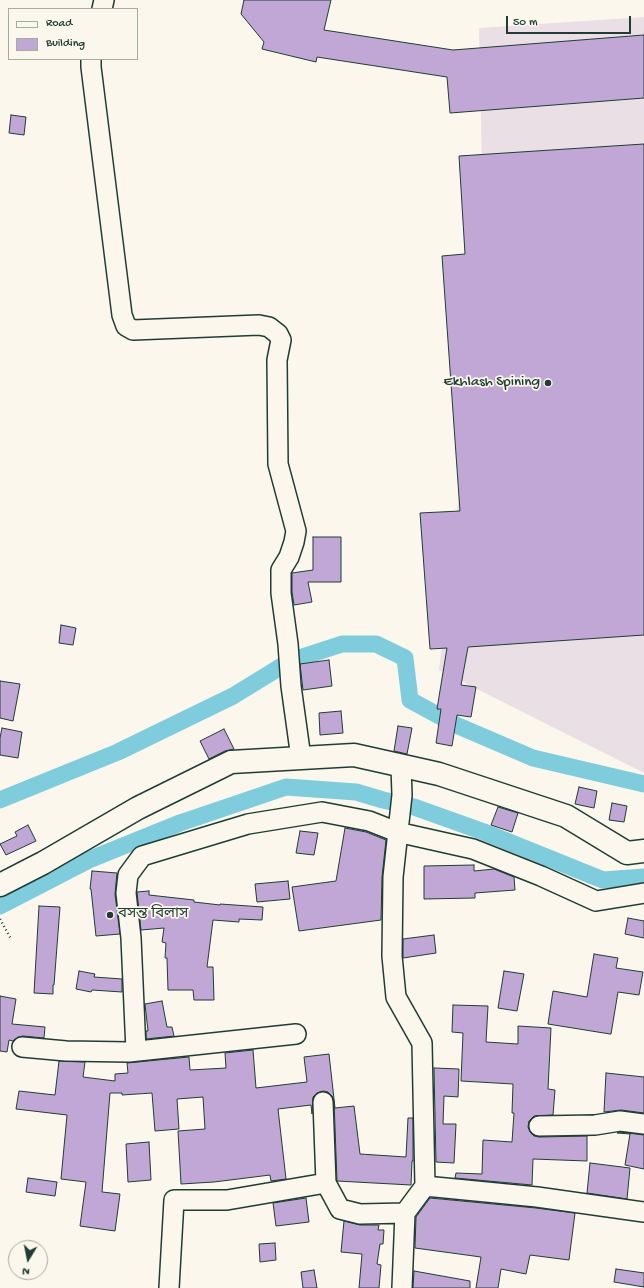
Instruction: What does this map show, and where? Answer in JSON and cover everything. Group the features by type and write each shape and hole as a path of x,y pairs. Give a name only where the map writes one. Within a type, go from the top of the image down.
{"street":[{"path":"91,60 121,308 126,326 133,330 259,325 269,327 278,334 281,340 277,360 278,464 296,531 289,557 281,570 280,593 288,644 291,686 301,758"},
{"path":"0,885 43,863 138,808 231,762 354,755 439,774 566,816 627,853 644,851"},
{"path":"401,766 402,795 393,877 392,956 396,997 422,1043 425,1186 405,1213 402,1288"},
{"path":"136,1051 131,938 126,893 128,875 142,856 248,824 322,812 398,828 473,849 541,876 596,901 644,893"},
{"path":"22,1047 66,1050 136,1051 296,1034"},
{"path":"323,1102 326,1183 340,1209 360,1214 405,1213"},
{"path":"539,1126 595,1126 620,1121 644,1124"},
{"path":"169,1288 174,1200 227,1200 326,1183"},
{"path":"425,1186 538,1196 644,1212"}],"path":[{"path":"0,919 11,939"}],"shaded area":[{"path":"644,17 644,773 439,670 484,266 479,28"}],"building":[{"path":"244,0 331,0 324,30 453,50 644,35 644,98 450,113 447,77 317,57 316,62 262,49 264,42 241,14"},
{"path":"11,115 26,117 24,135 9,133"},
{"name":"Ekhlash Spining","path":"644,144 644,635 468,647 461,685 476,687 471,717 457,715 452,746 436,743 441,709 437,709 447,648 430,649 420,513 460,511 442,256 465,254 459,156"},
{"path":"313,537 341,537 341,582 308,582 312,602 294,605 292,573 313,570"},
{"path":"61,625 76,628 73,645 59,643"},
{"path":"329,660 332,686 303,690 300,664"},
{"path":"0,681 20,684 13,721 0,718"},
{"path":"341,711 343,733 320,735 319,713"},
{"path":"398,726 412,728 407,754 394,751"},
{"path":"2,728 22,732 18,758 0,755 0,738"},
{"path":"224,729 234,749 225,751 209,759 200,741"},
{"path":"579,787 597,791 594,808 575,804"},
{"path":"612,803 627,806 624,822 609,820"},
{"path":"498,807 518,813 512,832 491,825"},
{"path":"28,825 36,841 6,855 0,844 17,836 15,832"},
{"path":"345,828 366,832 386,840 382,877 381,920 299,931 292,887 336,881"},
{"path":"300,831 318,833 314,855 296,853"},
{"path":"474,865 474,871 494,869 514,877 515,890 475,893 475,898 424,899 424,866"},
{"name":"বসন্ত বিলাস","path":"92,871 117,873 115,894 120,934 96,936 90,889"},
{"path":"288,881 290,899 257,902 255,884"},
{"path":"149,891 149,895 194,900 194,902 263,907 262,920 239,919 239,922 213,920 207,967 213,967 214,1000 194,1000 193,990 168,990 167,958 165,958 166,943 162,942 164,928 141,930 137,892"},
{"path":"39,906 60,907 53,994 34,993"},
{"path":"628,918 644,921 644,938 625,934"},
{"path":"434,935 436,953 403,958 403,939"},
{"path":"594,954 618,958 616,968 643,972 639,995 618,992 611,1034 548,1024 553,991 587,997"},
{"path":"79,971 95,974 94,977 122,979 122,992 92,990 91,992 76,989"},
{"path":"504,971 524,974 517,1011 498,1008"},
{"path":"0,996 16,999 12,1024 45,1027 44,1038 18,1037 13,1041 9,1040 7,1052 0,1051"},
{"path":"162,1001 167,1027 172,1027 174,1036 146,1039 146,1031 148,1031 145,1004"},
{"path":"453,1005 488,1006 486,1042 518,1044 518,1026 551,1028 548,1089 555,1090 553,1115 534,1116 529,1121 528,1127 534,1136 539,1137 587,1136 587,1161 533,1159 532,1185 455,1178 456,1173 482,1174 483,1140 512,1142 514,1113 512,1113 513,1084 461,1081 463,1033 452,1032"},
{"path":"253,1050 256,1088 307,1082 304,1057 329,1054 335,1108 354,1106 360,1154 406,1157 408,1118 413,1118 413,1161 411,1185 337,1181 334,1101 328,1092 323,1091 317,1093 313,1097 312,1114 311,1105 278,1109 286,1179 271,1181 270,1175 214,1182 181,1184 178,1131 205,1129 203,1097 177,1099 179,1129 155,1131 152,1093 122,1095 122,1093 110,1093 102,1192 120,1194 115,1231 80,1226 86,1182 61,1179 67,1115 16,1109 19,1091 55,1095 59,1061 85,1062 83,1077 115,1081 115,1074 128,1073 127,1063 189,1057 190,1070 226,1068 225,1053"},
{"path":"434,1068 459,1069 458,1097 444,1096 443,1124 456,1124 454,1163 436,1162"},
{"path":"606,1073 644,1077 644,1113 621,1110 604,1112"},
{"path":"620,1132 644,1135 644,1169 625,1165 630,1134 617,1133"},
{"path":"149,1142 151,1180 128,1182 126,1144"},
{"path":"590,1163 630,1168 627,1199 587,1193"},
{"path":"28,1178 57,1182 55,1196 26,1192"},
{"path":"306,1198 309,1222 276,1226 273,1203"},
{"path":"430,1198 575,1213 569,1260 530,1255 526,1274 501,1269 498,1288 476,1288 481,1257 415,1248 416,1217"},
{"path":"344,1221 360,1225 379,1225 378,1230 384,1230 383,1244 380,1244 377,1264 381,1265 379,1288 359,1288 362,1254 341,1252"},
{"path":"275,1243 276,1260 260,1262 259,1244"},
{"path":"616,1269 644,1273 644,1287 614,1282"},
{"path":"314,1270 317,1288 303,1288 301,1272"},
{"path":"414,1271 470,1281 470,1288 413,1288"}],"waterway":[{"path":"0,800 118,752 233,696 290,661 342,644 376,644 405,658 410,700 456,725 533,758 644,784"},
{"path":"0,906 91,859 180,823 286,787 356,792 414,807 484,832 603,880 644,877"}],"place":[{"name":"Ekhlash Spining","path":"548,383"},
{"name":"বসন্ত বিলাস","path":"110,915"}]}
